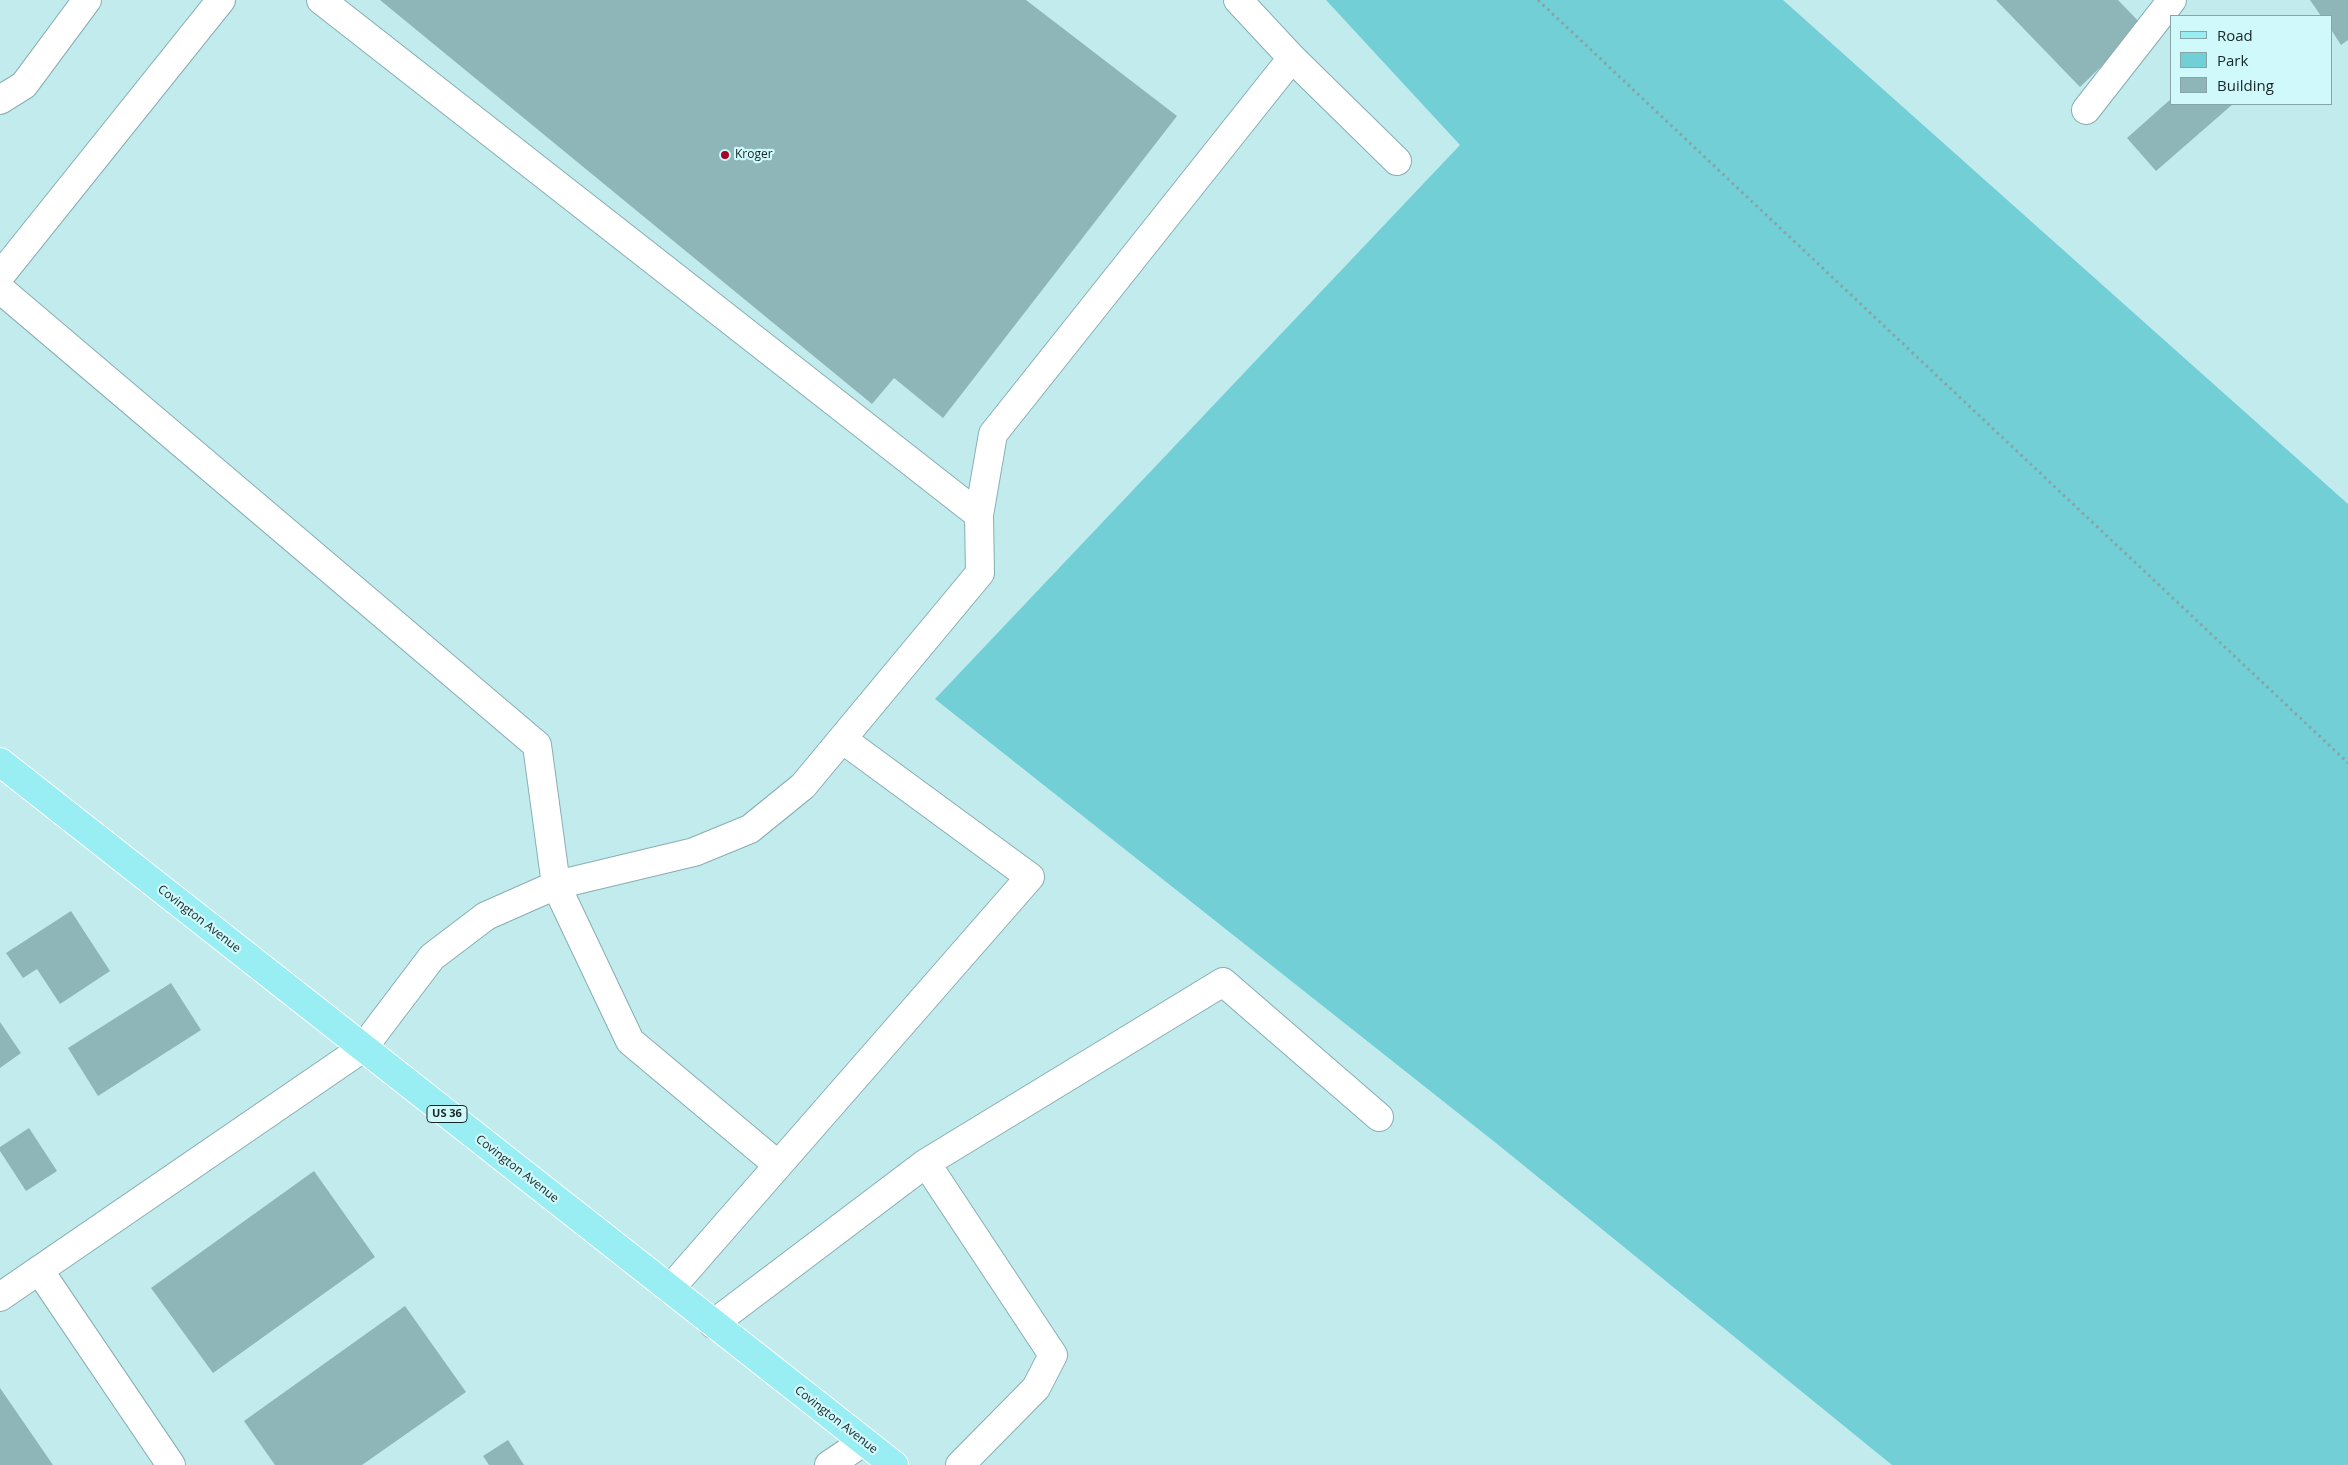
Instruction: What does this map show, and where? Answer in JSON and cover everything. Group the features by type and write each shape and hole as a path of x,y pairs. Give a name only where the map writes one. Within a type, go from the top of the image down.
{"main road":[{"name":"Covington Avenue","path":"0,762 894,1465"}],"street":[{"path":"0,100 24,85 87,0"},
{"path":"0,276 221,0"},
{"path":"321,0 979,515"},
{"path":"1238,0 1292,58 1398,161"},
{"path":"2086,110 2168,2"},
{"path":"0,1297 363,1048 432,957 486,916 556,885 694,852 750,829 803,786 980,574 979,515 993,434 1292,58"},
{"path":"0,289 537,745 556,885 630,1041 778,1165"},
{"path":"670,1289 1030,877 842,739"},
{"path":"713,1324 926,1163 1223,982 1379,1117"},
{"path":"926,1163 1053,1355 1036,1388 960,1465"},
{"path":"39,1270 171,1465"},
{"path":"829,1465 863,1442"}],"path":[{"path":"1538,0 2348,763"}],"green space":[{"path":"1326,0 1783,0 2348,504 2348,1465 1892,1465 1501,1147 935,699 1460,145"}],"building":[{"path":"380,0 1026,0 1177,116 943,418 894,378 872,404"},
{"path":"1996,0 2118,0 2143,26 2080,87"},
{"path":"2310,0 2348,0 2348,40 2341,45 2333,33 2333,15 2320,15"},
{"path":"2170,100 2170,105 2232,105 2156,171 2127,138"},
{"path":"71,911 110,971 60,1004 37,969 23,978 6,953"},
{"path":"171,983 201,1030 98,1096 68,1048"},
{"path":"0,1022 21,1053 0,1068"},
{"path":"29,1128 57,1171 26,1191 0,1151 0,1147"},
{"path":"314,1171 375,1257 213,1373 151,1288"},
{"path":"405,1306 466,1392 362,1465 275,1465 244,1421"},
{"path":"0,1388 53,1465 0,1465"},
{"path":"508,1440 524,1465 489,1465 483,1456"}],"place":[{"name":"Kroger","path":"725,155"}]}
